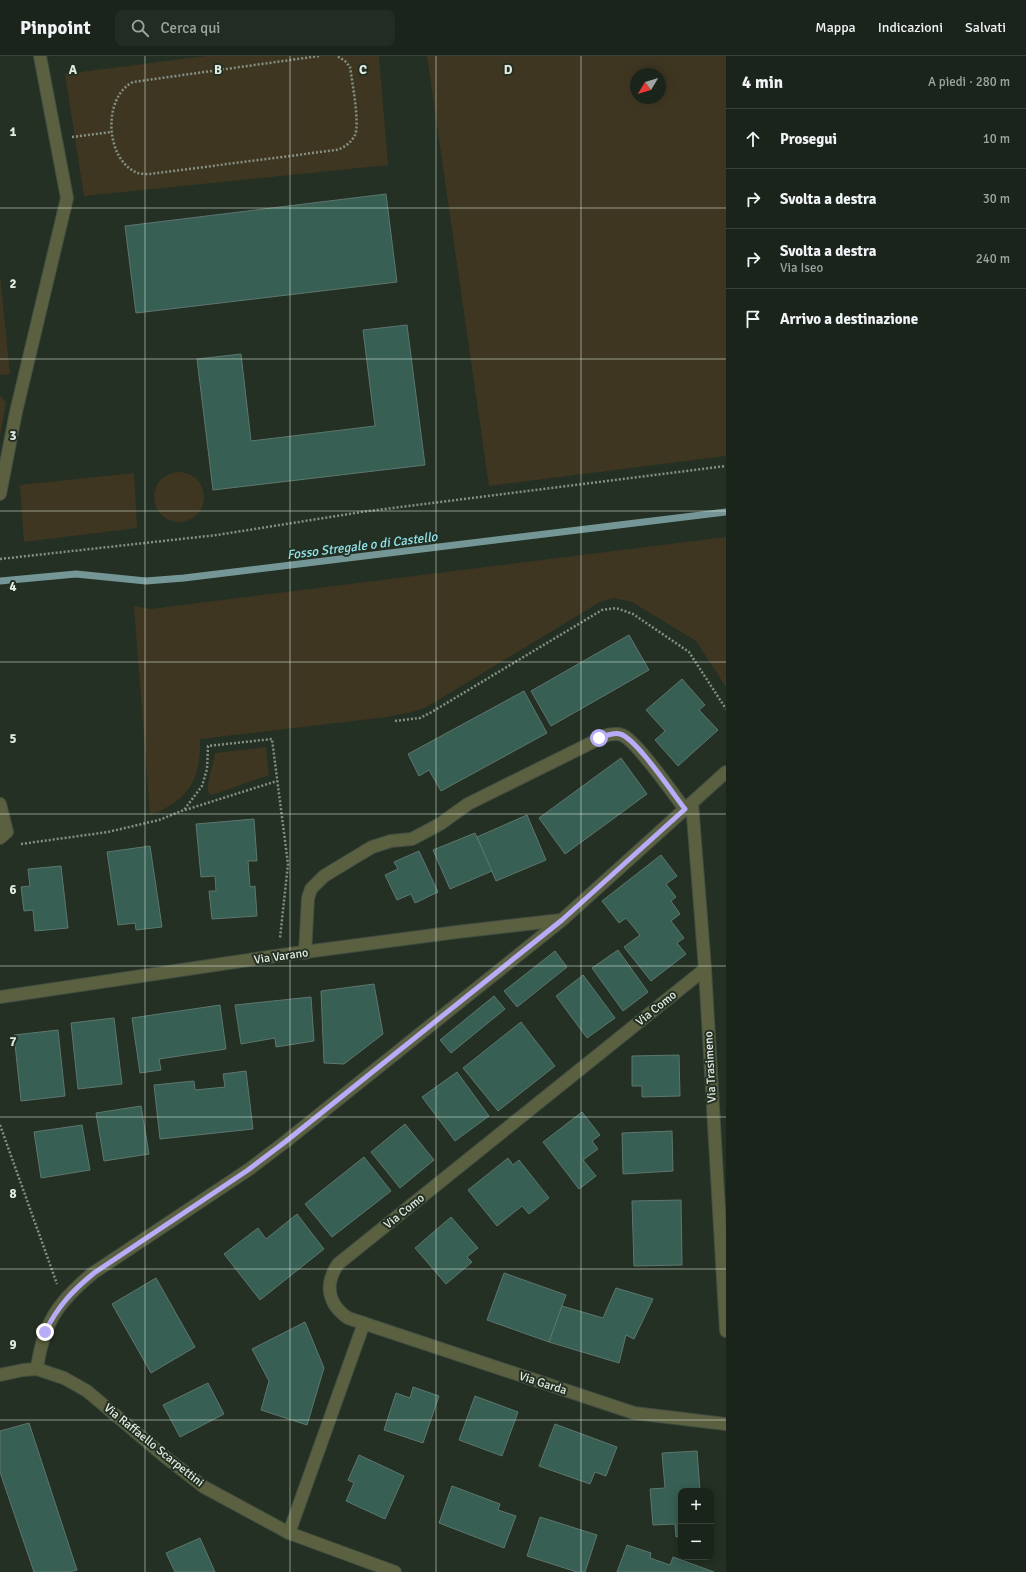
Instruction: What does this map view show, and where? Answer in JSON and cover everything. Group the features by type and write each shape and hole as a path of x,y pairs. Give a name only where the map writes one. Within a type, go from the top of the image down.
{"street":[{"path":"0,494 16,412 67,198 40,56"},
{"path":"306,953 308,898 311,889 317,882 330,872 372,847 392,841 412,838 440,824 468,804 599,738 614,734 622,734 628,738 688,806"},
{"path":"37,1369 39,1349 45,1332 63,1301 76,1287 94,1273 248,1170 285,1142 562,920 726,772"},
{"path":"0,804 7,832 0,838"},
{"name":"Via Trasimeno","path":"688,806 704,969 726,1331"},
{"name":"Via Varano","path":"0,997 458,932 562,920"},
{"name":"Via Como","path":"364,1323 348,1318 333,1304 330,1293 330,1283 332,1272 338,1264 704,969"},
{"path":"289,1533 364,1323"},
{"name":"Via Garda","path":"364,1323 634,1413 726,1424"},
{"name":"Via Raffaello Scarpettini","path":"0,1375 23,1370 37,1369 75,1383 204,1487 289,1533 395,1572"}],"path":[{"path":"319,56 133,82 125,86 114,105 111,119 113,139 119,156 133,171 139,174 150,174 344,148 350,143 355,134 357,124 350,67 345,60 336,56"},
{"path":"56,139 112,132"},
{"path":"0,559 217,535 368,511 726,466"},
{"path":"396,721 420,718 430,713 602,610 616,608 633,614 689,652 726,709"},
{"path":"184,810 202,786 207,769 208,746 272,739 288,864 280,938"},
{"path":"14,845 108,832 160,820 184,810 277,780"},
{"path":"0,1125 63,1301"}],"shaded area":[{"path":"206,56 379,56 388,165 84,196 65,74"},
{"path":"427,56 726,56 726,456 489,486"},
{"path":"0,275 10,374 0,375"},
{"path":"0,395 6,403 0,437"},
{"path":"174,472 184,472 197,479 204,492 204,502 197,515 184,522 174,522 165,518 158,511 154,502 154,492 158,483 165,476"},
{"path":"134,473 137,528 24,542 20,485"},
{"path":"726,537 726,687 696,641 632,602 613,598 600,602 425,708 387,717 200,739 198,766 190,787 174,803 150,815 134,606 151,609"},
{"path":"266,747 269,775 212,795 208,792 209,779 215,753"}],"building":[{"path":"386,194 397,282 136,313 125,226"},
{"path":"407,325 425,465 213,490 197,359 241,354 251,441 375,426 363,330"},
{"path":"629,635 649,670 551,726 531,691"},
{"path":"682,679 705,705 699,710 718,730 678,766 655,740 665,731 646,710"},
{"path":"524,691 547,733 441,791 429,770 419,776 408,754"},
{"path":"621,758 647,794 565,854 539,818"},
{"path":"527,815 546,860 496,881 477,837"},
{"path":"254,819 257,861 248,861 250,887 255,886 257,916 212,919 209,891 216,891 215,876 201,877 196,824"},
{"path":"475,833 492,871 450,889 433,850"},
{"path":"150,846 162,927 136,930 135,923 118,925 107,852"},
{"path":"419,851 438,892 415,903 411,894 397,900 385,875 398,869 394,862"},
{"path":"661,855 677,876 666,884 676,897 671,901 680,914 671,921 684,938 677,943 686,954 651,981 624,947 640,935 626,918 619,923 602,901"},
{"path":"61,866 68,928 35,931 33,910 24,911 21,887 30,886 28,869"},
{"path":"618,950 648,992 623,1011 592,968"},
{"path":"555,951 567,967 517,1007 504,991"},
{"path":"583,975 615,1018 587,1038 556,996"},
{"path":"374,984 383,1034 344,1064 324,1063 321,991"},
{"path":"494,996 505,1009 451,1053 440,1040"},
{"path":"311,997 314,1041 276,1047 275,1038 241,1044 235,1005"},
{"path":"220,1005 226,1049 159,1059 161,1070 140,1073 132,1018"},
{"path":"114,1018 122,1084 78,1089 71,1023"},
{"path":"521,1022 555,1066 498,1111 463,1068"},
{"path":"58,1030 65,1096 21,1101 14,1035"},
{"path":"679,1055 680,1096 642,1097 642,1086 632,1086 632,1056"},
{"path":"246,1071 253,1129 160,1139 154,1085 194,1081 195,1090 225,1087 223,1074"},
{"path":"457,1072 489,1116 455,1141 422,1097"},
{"path":"141,1106 149,1154 104,1161 96,1113"},
{"path":"582,1112 600,1135 592,1141 598,1149 583,1160 596,1176 579,1189 543,1142"},
{"path":"405,1124 434,1160 400,1188 371,1152"},
{"path":"82,1125 90,1170 41,1178 34,1132"},
{"path":"672,1131 673,1171 623,1174 622,1133"},
{"path":"364,1157 391,1191 332,1237 305,1204"},
{"path":"508,1158 513,1165 519,1160 549,1198 529,1214 522,1206 497,1226 468,1190"},
{"path":"681,1200 682,1265 634,1266 632,1201"},
{"path":"297,1214 324,1249 260,1300 224,1254 258,1228 266,1239"},
{"path":"451,1217 478,1248 467,1257 472,1262 446,1284 415,1248"},
{"path":"504,1273 566,1295 549,1342 487,1320"},
{"path":"156,1278 195,1347 151,1373 112,1304"},
{"path":"616,1288 653,1299 634,1339 626,1335 619,1363 549,1342 562,1306 603,1318"},
{"path":"305,1322 324,1368 307,1425 261,1410 269,1381 252,1349"},
{"path":"208,1383 224,1414 180,1437 163,1405"},
{"path":"413,1387 439,1396 423,1443 384,1430 396,1393 410,1398"},
{"path":"475,1396 518,1412 502,1456 459,1440"},
{"path":"29,1423 77,1570 69,1572 34,1572 0,1472 0,1431"},
{"path":"555,1424 617,1447 606,1476 595,1472 590,1484 539,1466"},
{"path":"697,1451 700,1488 678,1488 678,1537 676,1537 675,1524 653,1525 650,1489 665,1488 662,1453"},
{"path":"359,1455 404,1476 385,1519 346,1501 354,1483 348,1480"},
{"path":"452,1486 500,1504 498,1510 516,1516 504,1548 439,1523"},
{"path":"540,1517 597,1535 585,1572 577,1572 527,1556"},
{"path":"200,1538 215,1572 175,1572 166,1553"},
{"path":"627,1545 651,1553 650,1558 670,1565 673,1557 714,1572 617,1572"}],"waterway":[{"name":"Fosso Stregale o di Castello","path":"0,581 76,574 146,581 184,578 726,512"}],"route":[{"path":"45,1332 63,1301 76,1287 94,1273 248,1170 285,1142 562,920 685,809 638,748 628,738 622,734 614,734 599,738"}]}
